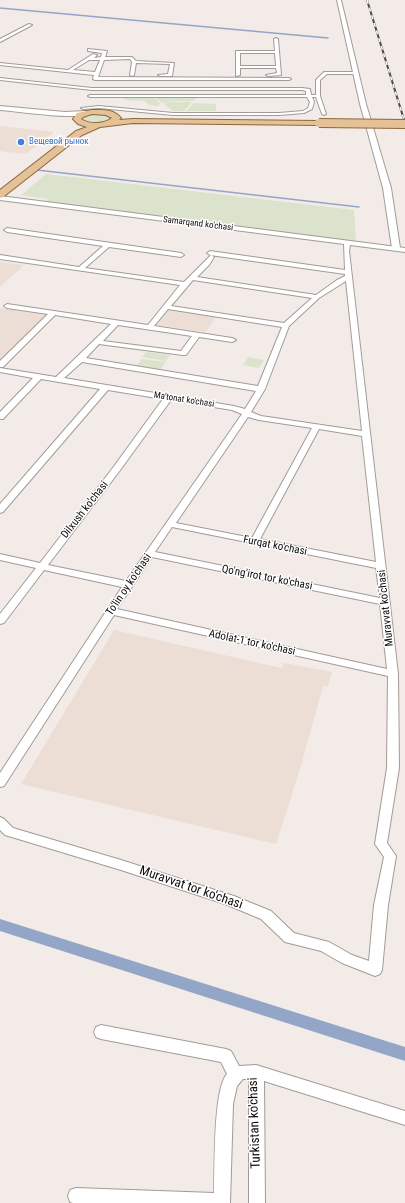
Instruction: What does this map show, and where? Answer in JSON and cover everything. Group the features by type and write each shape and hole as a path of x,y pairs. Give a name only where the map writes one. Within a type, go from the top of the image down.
{"main road":[{"path":"0,195 29,168 75,131 78,126 78,116 84,110 136,119 321,119 405,123"},
{"path":"0,188 79,133 92,127 107,124 116,119 117,117 114,115"},
{"path":"77,120 89,124 107,124 142,121 321,119"}],"street":[{"path":"339,0 363,102 387,188 396,248"},
{"path":"0,41 30,25"},
{"path":"0,70 88,78 95,75 277,75 279,74 279,67 276,39"},
{"path":"84,110 90,96 95,75 105,52 90,50"},
{"path":"69,71 101,51"},
{"path":"132,51 132,75"},
{"path":"238,75 238,52 277,52"},
{"path":"89,59 103,58 133,62 170,62 172,63 170,75"},
{"path":"0,64 95,75 289,78"},
{"path":"238,67 279,67"},
{"path":"45,74 52,70"},
{"path":"321,119 318,96 318,80 326,73 356,73"},
{"path":"0,74 82,82 76,87"},
{"path":"31,82 39,78"},
{"path":"0,79 76,87 306,89 312,102 310,109 304,112 173,114 99,107 65,114 0,108"},
{"path":"140,87 288,86"},
{"path":"221,89 222,97"},
{"path":"251,97 252,89"},
{"path":"278,89 280,97"},
{"path":"90,96 318,96"},
{"path":"31,111 63,116 77,120"},
{"name":"Samarqand ko'chasi","path":"0,198 405,250"},
{"path":"7,230 181,255"},
{"name":"Muravvat ko'chasi","path":"347,243 346,251 348,274 393,674 393,768 381,844 390,856 381,905 375,970"},
{"path":"81,268 107,245"},
{"path":"150,327 185,284 202,266 207,264 211,255 348,274"},
{"path":"0,257 185,284"},
{"path":"166,308 286,325 317,296 339,282 348,274"},
{"path":"192,278 317,296"},
{"path":"7,306 116,324 150,327 232,340"},
{"path":"0,365 52,314"},
{"path":"58,379 116,324"},
{"name":"To'lin oy ko'chasi","path":"2,775 169,524 246,414 261,389 286,325"},
{"path":"97,342 183,353 198,334"},
{"path":"80,359 261,389"},
{"name":"Ma'tonat ko'chasi","path":"0,370 234,408 259,418 316,428 367,434"},
{"path":"0,417 39,376"},
{"path":"0,510 106,387"},
{"name":"Dilxush ko'chasi","path":"0,621 115,471 168,398"},
{"path":"254,542 316,428"},
{"name":"Furqat ko'chasi","path":"169,524 254,542 382,566"},
{"name":"Qo'ng'irot tor ko'chasi","path":"149,554 385,602"},
{"path":"0,557 128,585"},
{"name":"Adolat-1 tor ko'chasi","path":"111,612 393,674"},
{"name":"Muravvat tor ko'chasi","path":"0,822 9,832 121,865 229,900 266,915 290,938 324,946 347,959 375,970"},
{"path":"101,1032 226,1056 236,1076"},
{"name":"Turkistan ko'chasi","path":"222,1202 225,1104 230,1082 240,1072 256,1072 257,1203"},
{"path":"256,1072 405,1118"},
{"path":"76,1196 222,1202"}],"shaded area":[{"name":"Вещевой рынок","path":"0,126 54,132 26,154 0,151"},
{"path":"0,262 24,265 0,287"},
{"path":"0,308 46,315 0,361"},
{"path":"169,310 216,317 206,332 157,325"},
{"path":"114,630 281,668 284,663 332,672 328,686 323,686 300,769 276,844 21,784"}],"green space":[{"path":"121,96 153,97 161,104 157,106 149,105 144,101 125,100"},
{"path":"155,97 198,97 193,101 172,101 162,103"},
{"path":"168,102 192,102 184,111 173,111 164,104"},
{"path":"194,103 216,104 216,111 186,111"},
{"path":"93,114 107,115 111,118 109,121 94,123 81,119"},
{"path":"46,174 354,210 356,242 45,202 48,199 21,195"},
{"path":"146,352 170,355 166,361 142,357"},
{"path":"248,357 264,360 259,368 243,365"},
{"path":"142,359 166,362 160,370 136,366"}],"waterway":[{"path":"0,8 328,38"},
{"path":"37,170 359,207"},
{"path":"0,925 405,1054"}],"railway":[{"path":"367,0 405,123"}],"place":[{"name":"Вещевой рынок","path":"21,142"}]}
